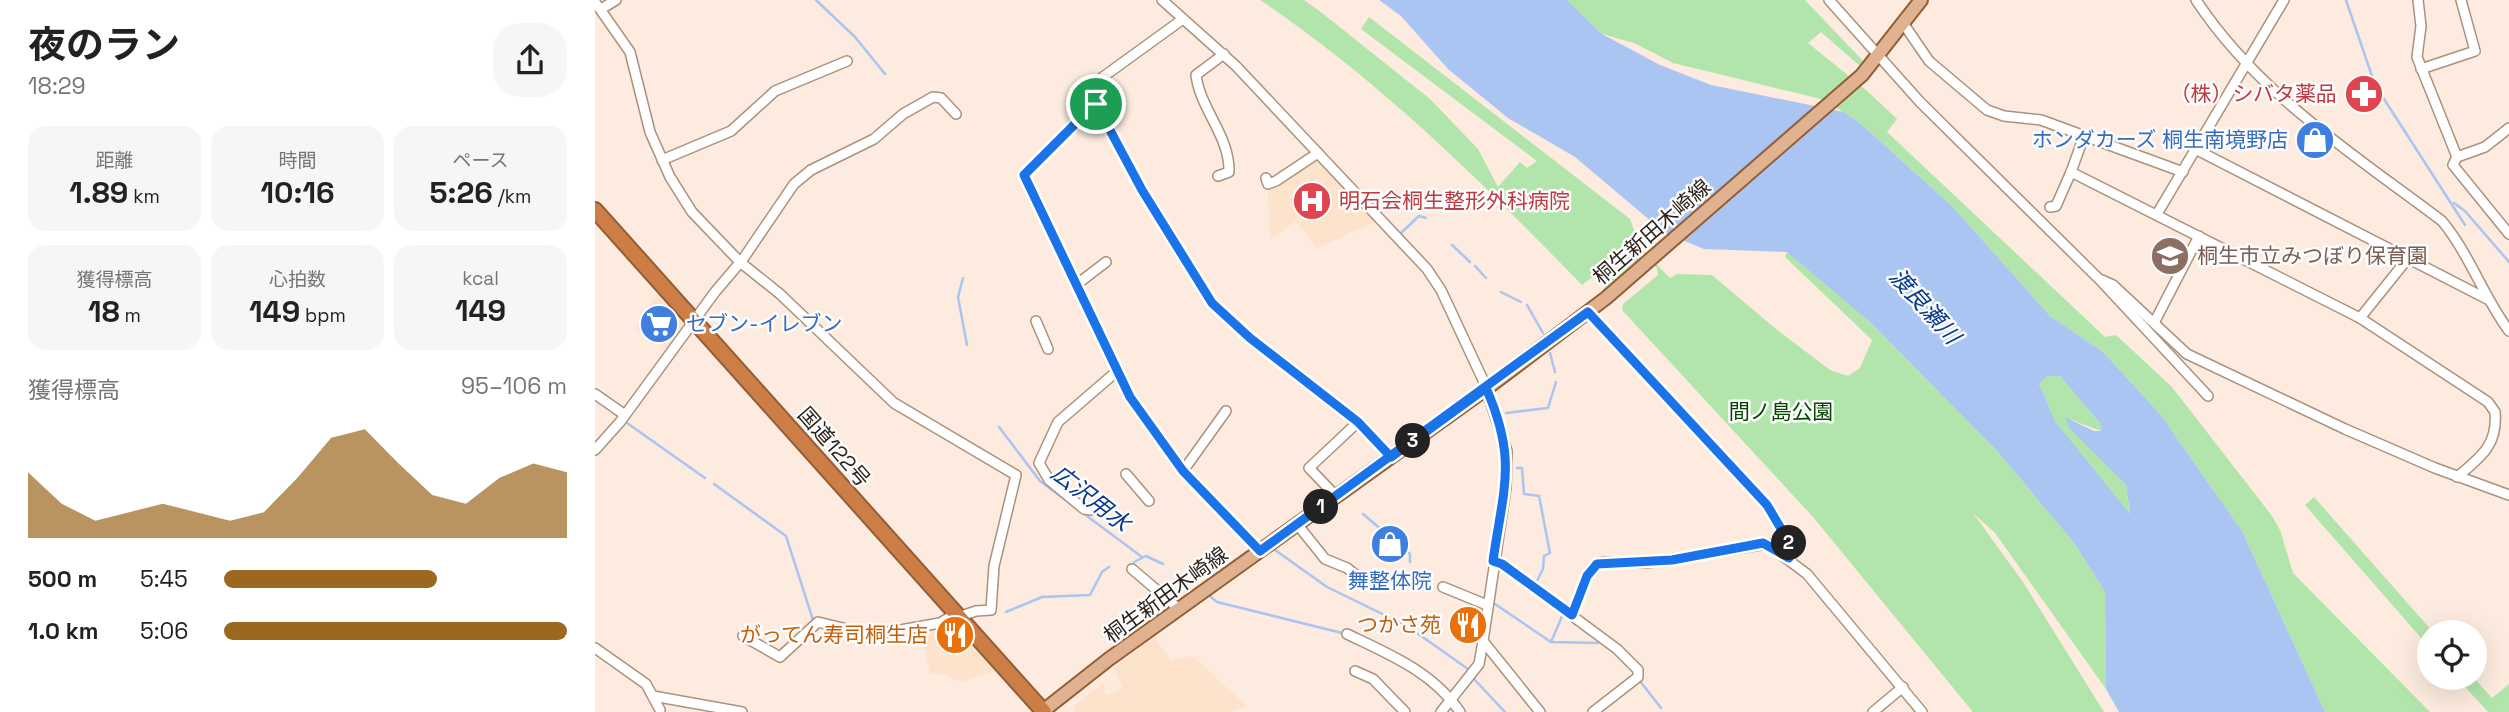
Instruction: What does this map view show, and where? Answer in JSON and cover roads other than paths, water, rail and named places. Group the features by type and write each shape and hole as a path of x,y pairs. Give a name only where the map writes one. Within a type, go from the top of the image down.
{"highway":[{"name":"国道122号","path":"595,210 1043,712"}],"main road":[{"name":"桐生新田木崎線","path":"1043,712 1179,608 1588,312 1873,62 1921,0"}],"street":[{"path":"616,0 598,5 630,52 645,118 662,160 692,212 740,262 780,294 894,403 1016,475 994,566 991,610 968,612 940,623 872,635 818,622 780,657 743,636"},
{"path":"1162,0 1224,54 1427,269 1452,312 1486,388 1503,433 1507,462 1483,641 1479,664 1441,712"},
{"path":"1829,0 1873,62 1920,102 2100,280 2208,396"},
{"path":"2196,0 2247,66 2281,99 2442,221 2460,243 2487,299 2509,331"},
{"path":"2157,214 2284,0"},
{"path":"2418,0 2421,26 2417,57 2457,157"},
{"path":"2421,69 2475,51 2461,0"},
{"path":"1183,19 1097,82 1077,122 1024,175 1130,397 1183,471 1260,551"},
{"path":"1903,23 1929,61 1987,110 2004,116 2041,120 2183,172"},
{"path":"1218,176 1229,172 1224,141 1196,75 1224,54"},
{"path":"662,160 731,131 775,91 847,61"},
{"path":"595,450 625,415 740,262 785,195 811,170 874,139 904,114 933,97 941,98 956,114"},
{"path":"1088,97 1096,104 1142,190 1212,303 1250,338 1358,422 1391,457"},
{"path":"2509,128 2485,146 2457,157 2453,165 2509,234"},
{"path":"2050,206 2056,206 2084,136"},
{"path":"2197,150 2487,299"},
{"path":"1266,178 1268,184 1276,181 1318,152"},
{"path":"2071,172 2360,318 2487,402 2495,412 2493,443 2483,456 2457,477"},
{"path":"2154,323 2199,236"},
{"path":"2360,318 2409,257"},
{"path":"1076,285 1106,262"},
{"path":"2100,280 2113,285 2187,354 2345,429 2457,477 2509,495"},
{"path":"1588,312 1767,505 1793,549 1789,558"},
{"path":"1036,321 1048,349"},
{"path":"1097,504 1091,510 1084,509 1049,480 1039,463 1058,422 1117,372"},
{"path":"595,394 625,415"},
{"path":"1183,471 1226,411"},
{"path":"1336,496 1309,468 1358,422"},
{"path":"1126,474 1149,501"},
{"path":"1297,524 1325,559 1347,568 1366,583"},
{"path":"1572,615 1587,576 1593,567 1603,562 1672,560 1763,543 1789,558 1850,622 1922,712"},
{"path":"1493,561 1502,564 1617,649 1640,674 1593,712"},
{"path":"1132,569 1179,608"},
{"path":"1443,587 1487,606"},
{"path":"1347,634 1404,662 1434,682 1460,712"},
{"path":"1483,641 1540,712"},
{"path":"595,648 639,678 660,710"},
{"path":"1356,671 1373,680 1405,712"},
{"path":"1873,712 1903,687"},
{"path":"653,696 742,712"}],"water":[{"name":"渡良瀬川","path":"1379,0 1567,0 1602,34 1660,65 1711,85 1844,112 1862,125 1952,206 2050,316 2103,352 2160,414 2242,531 2325,712 2119,712 2106,689 2105,592 2074,543 1998,452 1869,321 1787,252 1704,249 1665,233 1575,157 1508,118 1448,69 1401,16","holes":["2047,376 2060,376 2100,423 2101,431 2094,431 2065,417 2069,428 2126,485 2130,514 2055,421 2039,384"]}],"waterway":[{"name":"広沢用水","path":"816,0 855,37 885,74"},
{"path":"2346,0 2375,85 2465,225"},
{"path":"2454,203 2465,211 2509,262"},
{"path":"1401,233 1419,216 1426,218"},
{"path":"1452,245 1470,262"},
{"path":"1475,266 1486,278"},
{"name":"広沢用水","path":"963,278 958,297 967,345"},
{"path":"1501,292 1521,302"},
{"path":"1527,305 1543,333"},
{"path":"1550,353 1555,372"},
{"path":"1506,413 1548,408 1556,382"},
{"path":"627,423 705,478"},
{"name":"広沢用水","path":"999,427 1040,481 1142,557"},
{"path":"1517,468 1522,468 1524,494 1539,496 1550,553 1544,556 1543,569 1536,583"},
{"path":"714,484 786,536 813,620"},
{"path":"1363,514 1410,554 1410,562"},
{"path":"1275,550 1327,587 1407,626 1468,669"},
{"path":"1134,562 1146,556 1163,564"},
{"path":"1006,612 1042,597 1090,595 1102,572 1109,567"},
{"path":"1211,597 1217,602 1342,633"},
{"path":"1495,604 1551,642 1598,643"},
{"path":"1551,642 1563,614"},
{"path":"1474,679 1505,712"},
{"path":"1640,681 1661,708"}],"place":[{"name":"（株）シバタ薬品","path":"2364,94"},
{"name":"ホンダカーズ 桐生南境野店","path":"2315,140"},
{"name":"明石会桐生整形外科病院","path":"1312,201"},
{"name":"桐生市立みつぼり保育園","path":"2170,256"},
{"name":"セブン-イレブン","path":"659,324"},
{"name":"舞整体院","path":"1390,544"},
{"name":"つかさ苑","path":"1468,625"},
{"name":"がってん寿司桐生店","path":"955,635"}],"park label":[{"name":"間ノ島公園","path":"1781,412"}]}
